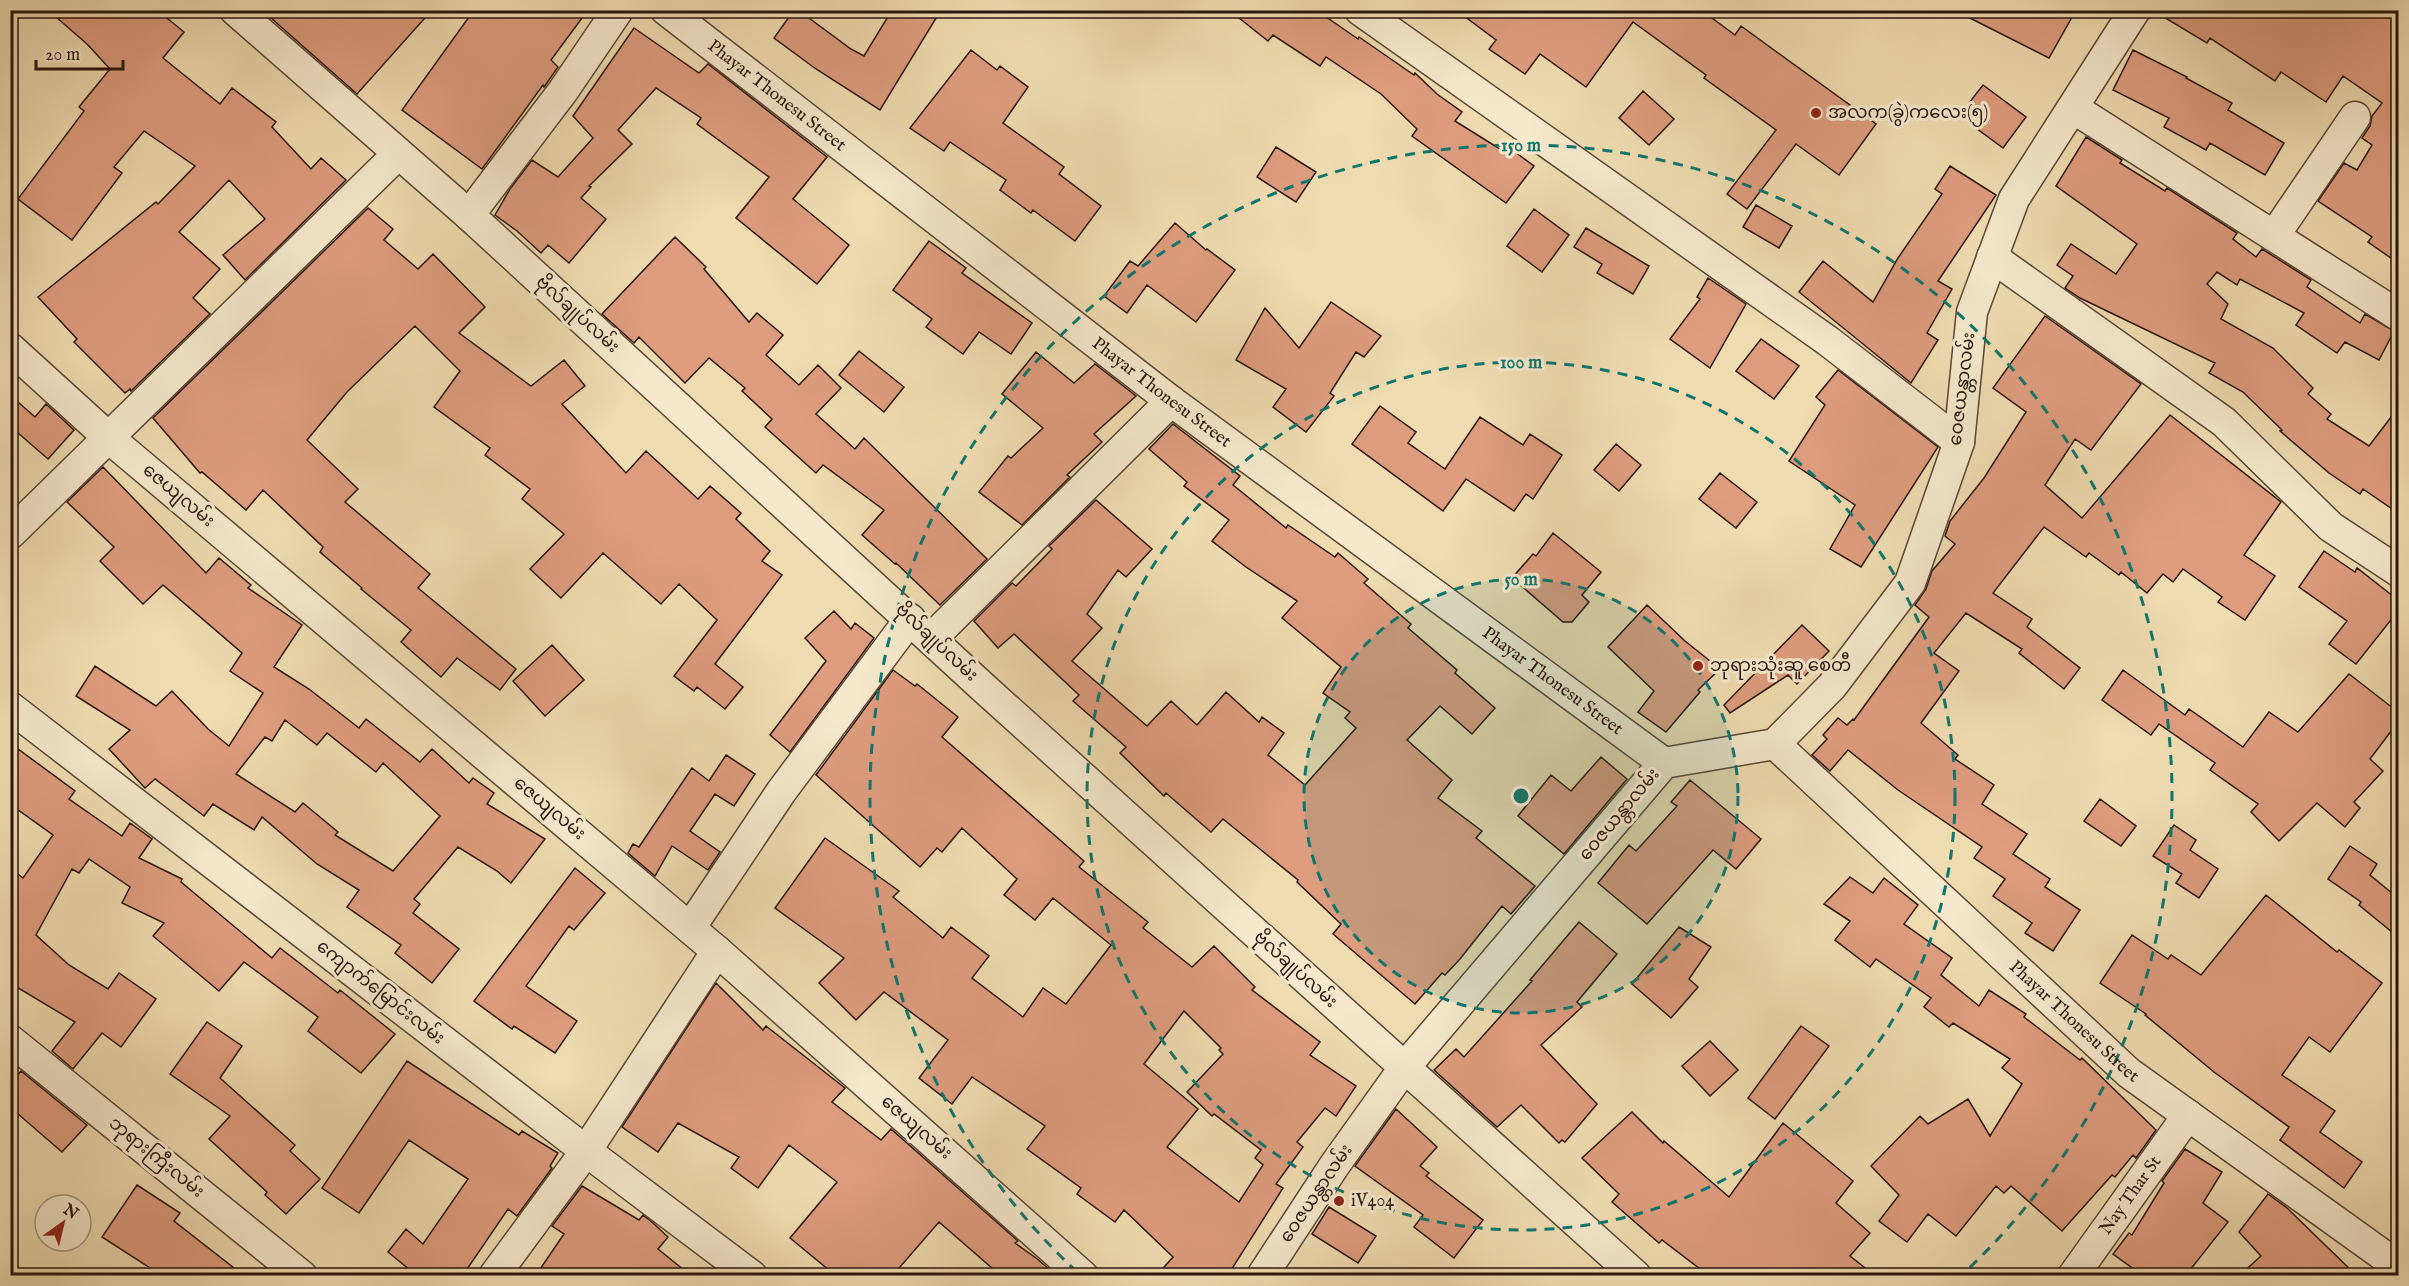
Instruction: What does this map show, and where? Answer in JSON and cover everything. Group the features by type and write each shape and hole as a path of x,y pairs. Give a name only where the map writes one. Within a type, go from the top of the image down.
{"street":[{"name":"ဗိုလ်ချုပ်လမ်း","path":"235,10 469,215 920,629 1636,1275"},
{"path":"469,215 563,91 618,10"},
{"name":"Phayar Thonesu Street","path":"666,10 1171,401 1664,763"},
{"path":"1360,10 1828,340 1959,442"},
{"name":"ဝေဇယန္တာလမ်း","path":"1263,1275 1334,1166 1404,1068 1664,763 1775,744 1832,686 1910,583 1959,442 1972,312 2014,199 2135,10"},
{"path":"2073,108 2398,315"},
{"path":"2274,236 2355,117"},
{"path":"10,534 398,154"},
{"path":"1992,257 2224,422 2331,526 2398,572"},
{"name":"ဇေယျလမ်း","path":"10,348 110,438 717,951 1083,1275"},
{"path":"690,928 781,792 920,629 1171,401"},
{"name":"ကျောက်မြောင်းလမ်း","path":"10,707 586,1151 752,1275"},
{"name":"Phayar Thonesu Street","path":"1775,744 2129,1073 2398,1266"},
{"path":"494,1275 586,1151 717,951"},
{"name":"ဘုရားကြီးလမ်း","path":"10,1040 302,1275"},
{"name":"Nay Thar St","path":"2073,1275 2188,1115"}],"building":[{"path":"48,10 157,10 184,32 163,58 220,104 232,88 276,122 272,127 311,169 321,158 346,180 245,280 223,255 265,219 229,180 179,232 220,269 193,298 210,314 131,391 130,389 125,393 74,342 77,339 38,297 156,202 158,204 195,166 144,131 114,167 122,173 72,240 18,199 84,111 79,107 110,69 87,44"},
{"path":"262,10 432,10 357,94"},
{"path":"474,10 588,10 551,60 558,67 482,169 402,110"},
{"path":"794,10 798,10 864,56 892,10 941,10 880,110 816,69 774,38"},
{"path":"1229,10 1316,10 1414,75 1415,73 1437,94 1462,112 1455,121 1503,151 1507,146 1534,166 1506,203 1412,136 1417,129 1381,94 1326,57 1320,66 1273,35 1268,41"},
{"path":"1456,10 1701,10 1735,35 1741,26 1876,124 1839,175 1796,144 1747,209 1727,194 1776,130 1704,78 1706,75 1633,22 1586,87 1540,54 1525,74 1489,49 1496,40"},
{"path":"1954,10 2076,10 2049,58"},
{"path":"2152,10 2398,10 2398,263 2368,242 2372,237 2318,201 2344,163 2357,170 2372,145 2362,138 2370,126 2372,116 2382,103 2343,76 2326,102 2281,72 2275,81 2210,38 2207,43"},
{"path":"634,28 699,73 708,64 827,157 793,199 849,245 817,284 736,218 769,177 697,124 701,118 656,88 618,130 632,144 589,186 591,187 581,198 606,219 569,263 548,245 541,253 495,215 510,189 532,160 558,177 593,138 573,116"},
{"path":"971,50 997,70 1000,66 1028,87 1003,123 1064,167 1059,174 1101,206 1075,241 1033,210 1031,213 1000,190 1006,180 950,142 944,151 910,128"},
{"path":"2133,50 2232,103 2228,110 2284,143 2265,175 2210,143 2206,150 2164,127 2169,118 2113,90"},
{"path":"1983,85 2026,117 2003,148 1976,128 1986,115 1969,103"},
{"path":"1643,91 1674,119 1649,145 1619,118"},
{"path":"2086,137 2122,160 2120,163 2165,191 2167,188 2237,233 2233,239 2256,257 2262,249 2311,280 2307,287 2360,323 2365,314 2394,331 2379,360 2345,342 2337,353 2296,325 2304,313 2240,279 2237,285 2217,272 2207,284 2228,304 2221,319 2273,348 2313,388 2308,394 2331,414 2327,419 2369,446 2398,408 2398,513 2363,489 2360,494 2329,473 2280,431 2282,430 2243,392 2209,373 2215,363 2080,298 2065,288 2073,276 2057,265 2071,244 2116,274 2137,244 2056,186"},
{"path":"1276,147 1316,172 1296,202 1257,177"},
{"path":"1950,166 1996,195 1938,281 1952,289 1927,333 1938,340 1911,383 1799,292 1823,261 1873,302 1898,258 1942,194 1935,189"},
{"path":"1756,205 1792,226 1779,248 1743,227"},
{"path":"368,208 393,229 384,240 418,269 433,254 485,307 459,333 531,386 564,360 585,386 562,404 626,473 646,451 698,499 710,486 741,513 736,519 770,551 762,561 782,575 715,664 743,687 725,709 697,687 694,691 674,676 717,620 679,584 661,604 603,553 561,598 530,569 564,534 522,499 530,489 485,455 490,448 434,407 460,371 415,326 347,392 307,440 358,489 345,502 430,574 418,588 516,669 500,690 457,658 441,677 401,642 411,630 320,552 323,547 263,490 246,510 202,472 200,473 153,418"},
{"path":"1534,209 1569,235 1542,272 1507,246"},
{"path":"1175,223 1206,250 1235,270 1196,322 1147,285 1127,313 1104,296 1130,261 1138,266"},
{"path":"1586,228 1649,266 1633,294 1597,273 1602,264 1574,247"},
{"path":"675,237 706,267 704,269 749,322 757,313 783,335 766,355 799,385 818,365 841,388 816,414 855,449 864,438 987,559 940,605 896,563 862,535 884,510 823,465 816,473 765,427 772,419 742,391 745,388 709,358 685,383 639,337 634,343 602,314"},
{"path":"929,241 966,268 962,273 1032,323 1011,354 979,332 963,354 926,327 932,319 893,290"},
{"path":"1708,278 1746,304 1710,368 1670,339 1700,299 1697,297"},
{"path":"1331,302 1381,336 1364,357 1356,352 1330,393 1334,396 1306,432 1273,407 1286,389 1236,360 1265,308 1299,348"},
{"path":"2045,316 2141,384 2091,450 2075,439 2045,485 2082,518 2170,415 2281,502 2244,555 2275,576 2245,620 2218,602 2222,597 2183,569 2173,582 2163,574 2147,593 2121,572 2119,575 2089,553 2086,557 2044,527 1993,593 2032,619 2027,627 2080,668 2064,689 2019,653 2022,649 1966,613 1934,653 1959,671 1921,723 1958,755 1955,759 1994,785 1982,804 2027,834 2013,854 2050,879 2045,887 2080,910 2053,951 2025,933 2032,923 1993,896 2005,879 1974,858 1982,847 1898,790 1848,750 1830,771 1812,755 1827,739 1823,735 1838,718 1847,725 1854,720 1929,617 1915,605 1926,589 1932,571 1955,544 1945,536 1950,521 1984,478 2026,412 1993,388"},
{"path":"1761,339 1799,366 1774,399 1736,371"},
{"path":"859,351 904,387 884,412 839,375"},
{"path":"1036,352 1074,383 1095,364 1136,396 1094,434 1102,442 1067,475 1070,477 1022,525 979,492 1008,456 1011,458 1043,428 1002,394"},
{"path":"1838,370 1938,447 1861,567 1830,549 1855,505 1789,461 1825,405 1816,397"},
{"path":"10,395 35,417 46,404 74,430 48,459 10,426"},
{"path":"1380,406 1416,432 1408,443 1445,469 1480,417 1523,445 1530,434 1562,455 1533,499 1526,494 1514,511 1466,479 1443,511 1352,444"},
{"path":"1173,424 1240,476 1233,485 1286,528 1288,525 1335,557 1338,553 1368,579 1364,583 1411,624 1408,628 1457,670 1455,673 1495,708 1472,734 1440,706 1407,740 1452,780 1438,798 1482,831 1476,838 1535,886 1511,914 1502,906 1460,959 1445,975 1442,973 1415,1004 1333,934 1341,924 1297,882 1298,880 1223,819 1211,832 1166,793 1164,796 1120,753 1126,747 1073,701 1079,695 1014,634 998,648 974,621 1012,583 1016,586 1052,549 1049,546 1096,500 1152,549 1126,577 1118,570 1087,614 1102,628 1072,661 1147,726 1171,701 1197,725 1226,692 1259,722 1262,717 1284,733 1268,755 1305,785 1356,728 1345,718 1350,712 1323,693 1341,667 1282,618 1297,601 1212,541 1229,520 1184,486 1187,482 1149,449"},
{"path":"1616,444 1641,465 1619,491 1594,470"},
{"path":"103,467 206,573 219,558 251,585 248,588 302,625 274,667 309,689 359,728 366,719 420,762 432,749 469,783 473,778 494,793 487,804 545,839 511,883 497,871 458,847 414,899 420,904 413,913 459,949 432,983 395,953 401,945 347,907 359,890 317,864 262,817 254,830 213,804 204,816 155,779 145,788 109,749 130,730 76,696 95,666 156,706 172,691 208,729 229,746 263,693 230,671 242,653 163,585 143,604 100,561 114,547 67,502","holes":["285,720 317,745 327,733 376,772 383,763 440,816 393,871 335,835 338,832 303,803 295,812 236,774 265,737 272,741"]},
{"path":"1720,473 1757,502 1736,528 1699,499"},
{"path":"1553,533 1601,572 1582,595 1589,602 1572,622 1563,622 1512,578 1533,554 1536,556"},
{"path":"2324,551 2355,572 2357,568 2398,600 2398,611 2356,664 2329,644 2347,621 2299,587"},
{"path":"1647,605 1685,641 1720,669 1698,690 1700,692 1666,732 1638,712 1654,691 1608,647"},
{"path":"834,611 851,629 855,623 874,638 790,752 770,735 826,661 805,638"},
{"path":"1802,625 1829,651 1797,684 1788,675 1730,713 1724,705"},
{"path":"552,645 584,680 545,716 513,681"},
{"path":"893,670 915,686 917,684 958,717 942,737 1084,861 1079,867 1148,922 1143,928 1192,967 1214,946 1255,987 1252,990 1320,1042 1310,1055 1356,1086 1336,1116 1325,1108 1297,1142 1303,1147 1276,1184 1283,1188 1228,1275 1157,1275 1173,1257 1124,1210 1115,1222 1077,1194 1081,1188 1027,1149 1045,1126 972,1077 952,1104 919,1078 948,1040 884,992 856,1020 819,983 844,958 775,908 825,838 899,891 893,897 943,938 951,927 989,956 972,978 1023,1017 1043,988 1066,1004 1111,945 1053,898 1035,920 1004,895 1017,879 962,828 942,852 937,848 920,867 816,775","holes":["1184,1011 1221,1048 1219,1050 1223,1054 1187,1092 1212,1116 1214,1114 1261,1150 1255,1158 1263,1165 1239,1202 1167,1147 1198,1109 1144,1064"]},
{"path":"2123,670 2185,715 2189,709 2243,747 2269,712 2298,732 2349,674 2398,712 2398,722 2370,759 2383,771 2354,802 2360,808 2345,827 2317,803 2279,841 2251,812 2258,804 2210,770 2215,763 2159,724 2151,735 2102,700"},
{"path":"10,743 75,791 69,799 122,836 130,823 152,839 139,858 182,879 181,882 272,958 280,948 338,993 340,990 395,1034 361,1073 308,1031 318,1017 244,962 219,991 153,936 164,923 122,903 130,887 89,859 79,873 72,869 36,935 69,965 108,989 119,973 156,999 121,1047 102,1033 73,1069 52,1051 75,1022 10,983 10,868 23,878 53,835 10,804"},
{"path":"726,755 755,774 734,806 715,794 690,831 720,852 708,870 672,846 655,876 628,853 633,844 639,847 692,768 709,781"},
{"path":"1601,757 1627,779 1564,854 1518,816 1551,775 1571,791"},
{"path":"1690,780 1761,839 1736,869 1713,850 1647,924 1598,883 1629,845 1636,851 1677,806 1671,802"},
{"path":"2100,799 2136,826 2121,846 2084,821"},
{"path":"2174,825 2196,840 2190,850 2218,869 2199,898 2176,883 2182,874 2153,856"},
{"path":"2350,846 2377,864 2370,875 2398,898 2398,937 2359,905 2361,902 2328,879"},
{"path":"575,868 605,893 574,930 569,926 526,986 577,1021 555,1053 514,1026 512,1029 474,1001"},
{"path":"1850,877 1873,893 1884,878 1918,905 1904,924 1952,958 1941,975 1979,1006 1989,990 2026,1014 2024,1017 2080,1060 2082,1058 2156,1130 2136,1158 2133,1155 2115,1177 2112,1175 2062,1231 2011,1186 2004,1193 1996,1186 1956,1236 1928,1214 1907,1242 1879,1221 1899,1195 1871,1166 1920,1116 1928,1124 1968,1099 1990,1136 2022,1084 2002,1068 2010,1059 1953,1023 1949,1027 1924,1007 1931,998 1876,959 1870,967 1835,940 1850,921 1824,904"},
{"path":"2266,895 2337,952 2339,950 2382,983 2330,1052 2309,1037 2282,1075 2335,1111 2320,1132 2362,1162 2344,1188 2280,1140 2289,1127 2214,1072 2146,1014 2100,983 2132,935 2168,959 2171,955 2201,975"},
{"path":"1579,922 1617,954 1577,1002 1582,1007 1541,1045 1597,1104 1565,1142 1562,1140 1559,1143 1521,1105 1497,1127 1434,1070 1456,1049 1464,1057 1532,981 1530,980"},
{"path":"1679,927 1711,947 1689,979 1698,987 1671,1018 1632,984"},
{"path":"716,983 763,1030 766,1026 845,1088 832,1102 881,1140 891,1129 1018,1241 1015,1243 1056,1275 1000,1275 939,1222 893,1275 835,1275 790,1238 837,1182 789,1145 758,1188 731,1168 739,1157 678,1123 658,1152 622,1127"},
{"path":"207,1022 242,1046 220,1078 295,1145 290,1151 320,1179 286,1214 265,1195 267,1192 209,1139 230,1116 170,1074"},
{"path":"1801,1026 1829,1046 1775,1119 1748,1098"},
{"path":"1710,1041 1738,1070 1710,1096 1682,1066"},
{"path":"407,1061 519,1135 522,1131 558,1153 550,1166 552,1168 517,1216 508,1209 463,1275 416,1275 388,1252 406,1229 423,1244 468,1179 409,1140 359,1213 322,1188"},
{"path":"21,1071 87,1125 62,1152 10,1107 10,1084"},
{"path":"1396,1109 1437,1147 1420,1166 1429,1173 1426,1176 1483,1220 1454,1258 1414,1227 1423,1215 1355,1166"},
{"path":"1632,1112 1663,1143 1664,1141 1729,1197 1783,1123 1853,1181 1836,1203 1870,1233 1850,1256 1874,1275 1708,1275 1662,1240 1659,1243 1612,1202 1619,1194 1582,1158"},
{"path":"2185,1149 2222,1172 2203,1203 2228,1222 2186,1275 2142,1275 2113,1254 2129,1233 2132,1235 2164,1183 2162,1181"},
{"path":"137,1185 180,1213 174,1221 243,1275 161,1275 102,1237"},
{"path":"582,1186 639,1220 643,1215 653,1223 668,1237 658,1249 690,1275 536,1275 564,1234 552,1226"},
{"path":"2268,1194 2287,1208 2356,1275 2240,1275 2261,1256 2239,1232"},
{"path":"1329,1207 1376,1236 1358,1263 1312,1234"}],"place":[{"name":"အလက(ခွဲ)ကလေး(၅)","path":"1816,113"},
{"name":"ဘုရားသုံးဆူ စေတီ","path":"1698,666"},
{"name":"iV404","path":"1339,1201"}]}
